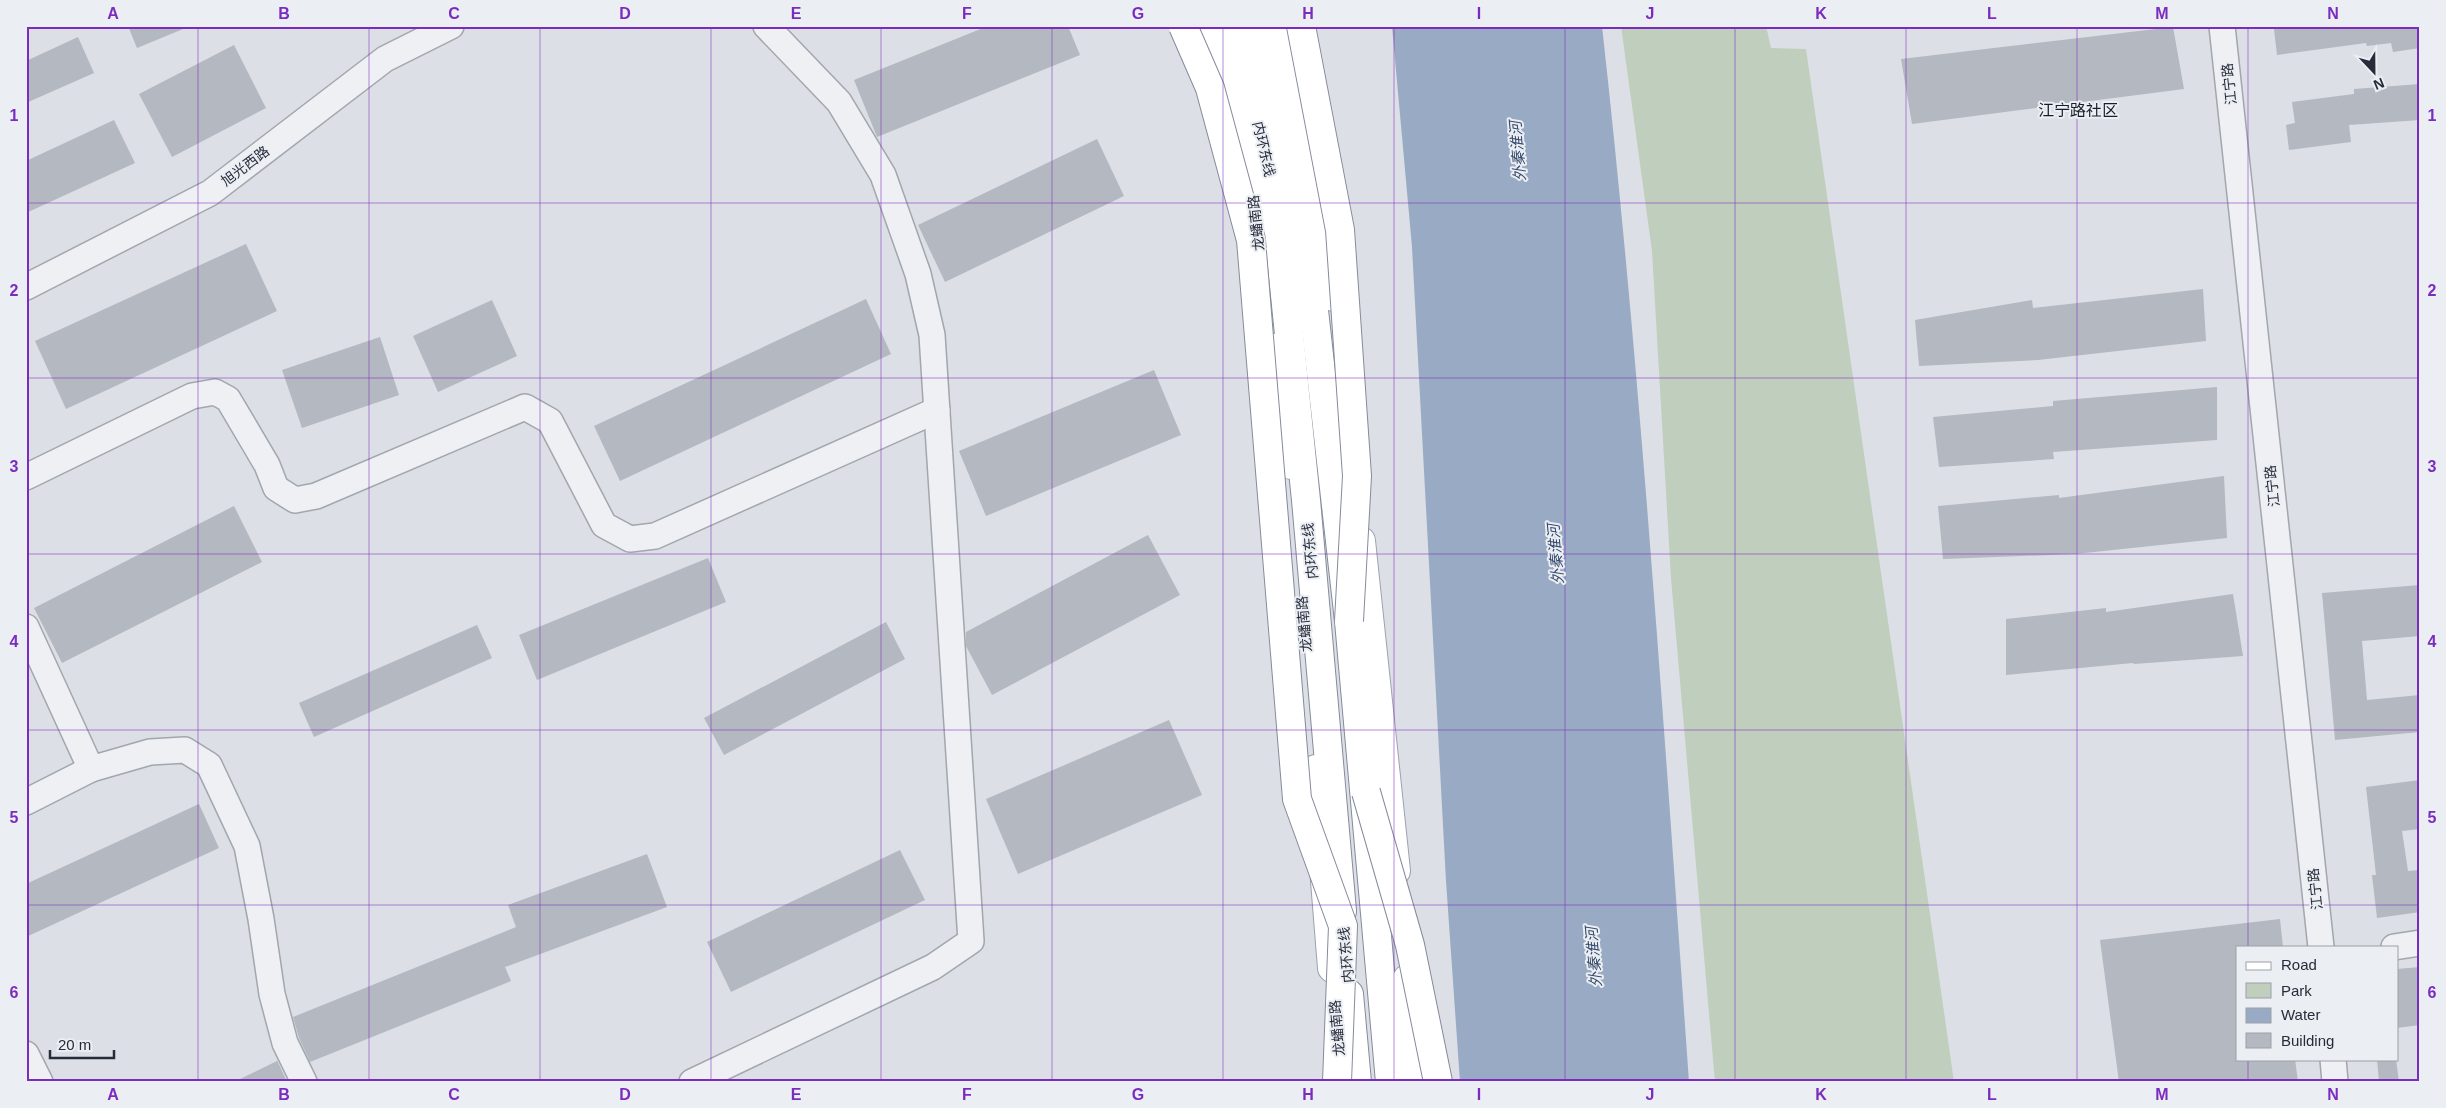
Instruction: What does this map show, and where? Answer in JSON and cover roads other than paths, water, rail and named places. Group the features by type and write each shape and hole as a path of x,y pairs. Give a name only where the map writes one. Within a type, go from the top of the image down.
{"main road":[{"path":"1183,26 1210,88 1251,240 1297,799 1344,926 1337,1082"},
{"name":"龙蟠南路","path":"1206,26 1250,165 1271,351 1291,461 1341,1082"},
{"name":"内环东线","path":"1231,26 1244,65 1274,188 1306,500 1357,1082"},
{"name":"内环东线","path":"1259,26 1289,136 1309,266 1350,621 1390,1082"},
{"path":"1279,26 1323,217 1380,702 1417,1082"},
{"path":"1302,26 1340,230 1357,476 1350,621"},
{"path":"1366,792 1410,945 1438,1082"}],"street":[{"name":"旭光西路","path":"26,286 210,193 385,58 451,26"},
{"path":"692,1082 933,967 971,941 932,335 918,274 883,175 839,102 766,26"},
{"name":"江宁路","path":"2222,26 2321,946"},
{"path":"26,477 192,396 215,392 228,399 267,464 276,488 295,500 316,496 525,407 550,421 604,525 630,539 655,536 937,410"},
{"path":"26,627 91,769"},
{"path":"26,802 91,769 150,752 185,750 209,765 247,846 272,994 285,1043 304,1082"},
{"path":"2398,946 2420,943"},
{"path":"26,1054 40,1082"},
{"path":"2333,1060 2335,1082"}],"water":[{"name":"外秦淮河","path":"1392,26 1602,26 1629,290 1640,422 1689,1082 1460,1082 1446,881 1412,247"}],"district":[{"name":"江宁路社区","path":"2078,110"}]}
